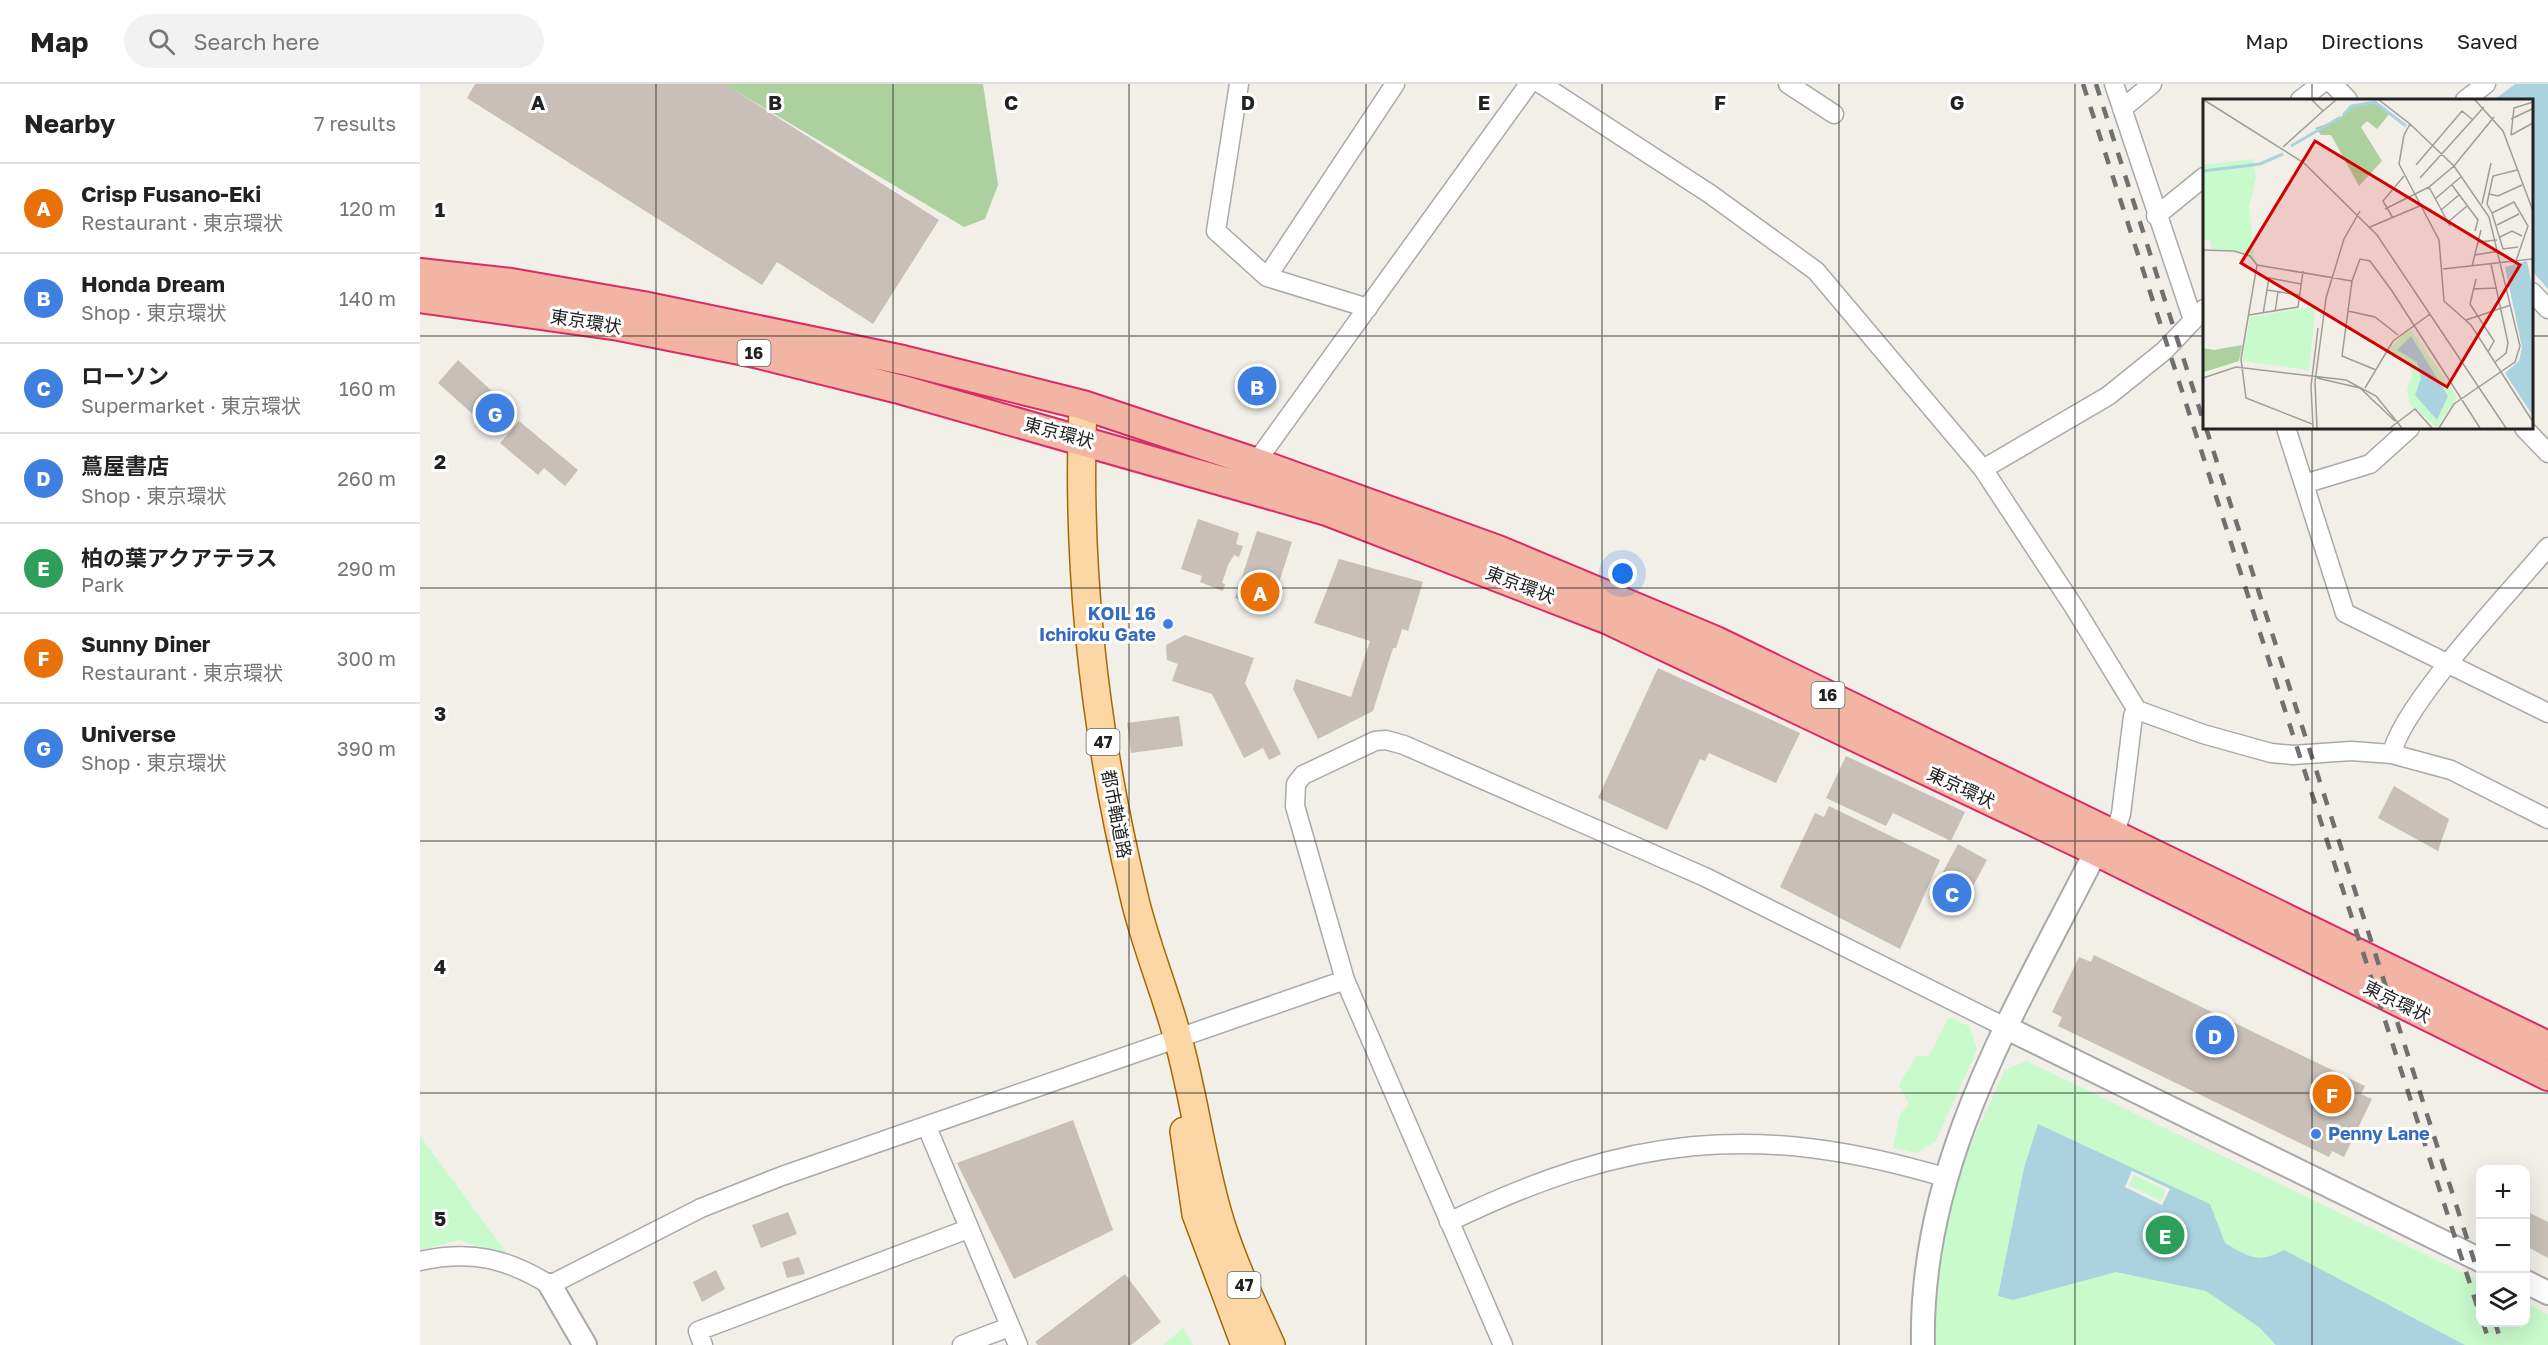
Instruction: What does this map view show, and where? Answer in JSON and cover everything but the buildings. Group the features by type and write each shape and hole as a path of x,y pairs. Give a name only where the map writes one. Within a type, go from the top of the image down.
{"highway":[{"name":"東京環状","path":"420,273 511,284 754,327 903,360 1083,405 1257,463 1498,550 1716,641 2105,842 2548,1076"},
{"name":"東京環状","path":"420,298 619,327 755,353 903,390 1081,439 1327,511 1609,620 2105,842 2548,1046"}],"main road":[{"name":"都市軸道路","path":"1083,405 1082,522 1094,691 1115,816 1134,899 1178,1037 1221,1223 1270,1345"},
{"name":"都市軸道路","path":"1178,1037 1183,1130 1196,1214 1245,1345"}],"street":[{"path":"1239,84 1216,231 1267,276 1368,308"},
{"path":"1267,276 1395,84"},
{"path":"1237,485 1257,463 1529,84"},
{"path":"1541,84 1710,194 1816,271 1983,470 2074,607 2137,710 2203,734 2271,753 2293,755 2351,751 2392,754 2451,770 2548,819"},
{"path":"1983,470 2108,396 2164,351 2199,315 2156,216 2114,84"},
{"path":"2122,109 2152,84"},
{"path":"2301,99 2321,84"},
{"path":"2333,84 2347,99"},
{"path":"2466,99 2486,84"},
{"path":"1798,87 1834,114"},
{"path":"2156,216 2203,179"},
{"path":"2533,293 2548,309"},
{"path":"2286,429 2345,613 2548,713"},
{"path":"2304,484 2370,465 2409,429"},
{"path":"2525,429 2548,453"},
{"path":"2392,754 2395,740 2450,663 2548,547"},
{"path":"1923,1345 1923,1296 1929,1247 1944,1177 1972,1102 2007,1028 2121,814 2133,716 2137,710"},
{"path":"1503,1345 1345,980 1294,795 1296,784 1303,775 1364,744 1386,740 1705,876 2007,1028 2476,1258"},
{"path":"550,1285 701,1208 782,1176 1345,980"},
{"path":"927,1126 1018,1345"},
{"path":"1449,1222 1559,1173 1624,1156 1687,1145 1768,1143 1819,1148 1878,1158 1944,1177"},
{"path":"703,1345 698,1331 968,1229"},
{"path":"420,1262 450,1255 493,1259 522,1268 550,1285 585,1345"},
{"path":"2530,1284 2548,1293"},
{"path":"962,1345 1009,1327"}],"green space":[{"path":"724,84 983,84 998,185 985,219 964,227"},
{"path":"1949,1017 1969,1026 1977,1049 1936,1141 1917,1153 1893,1148 1900,1114 1909,1104 1899,1085 1916,1056 1929,1056"},
{"path":"2027,1061 2476,1279 2476,1327 2530,1327 2530,1305 2548,1314 2548,1345 1933,1345 1940,1253 1951,1198 1962,1165 2005,1070"},
{"path":"420,1136 510,1257 459,1240 420,1250"},
{"path":"1183,1328 1193,1345 1163,1345"}],"water":[{"path":"2515,84 2548,84 2548,289 2533,272 2533,99 2495,99"},
{"path":"2038,1124 2210,1204 2225,1243 2241,1252 2260,1258 2284,1250 2465,1345 2276,1345 2259,1327 2206,1291 2116,1272 2013,1300 1998,1296 2024,1168","holes":["2132,1171 2170,1189 2162,1205 2125,1187"]}],"pier":[{"path":"2132,1171 2170,1189 2162,1205 2125,1187","holes":["2134,1175 2166,1190 2161,1201 2129,1185"]}],"railway":[{"path":"2083,84 2476,1303"},
{"path":"2096,84 2203,420"},
{"path":"2206,429 2478,1273"},
{"path":"2485,1327 2490,1345"},
{"path":"2497,1327 2502,1345"}],"place":[{"name":"Honda Dream","path":"1257,386"},
{"name":"Universe","path":"495,413"},
{"name":"Crisp Fusano-Eki","path":"1260,592"},
{"name":"KOIL 16 Ichiroku Gate","path":"1168,624"},
{"name":"ローソン","path":"1952,893"},
{"name":"蔦屋書店","path":"2215,1035"},
{"name":"Sunny Diner","path":"2332,1094"},
{"name":"Penny Lane","path":"2316,1134"},
{"name":"柏の葉アクアテラス","path":"2165,1235"}]}
